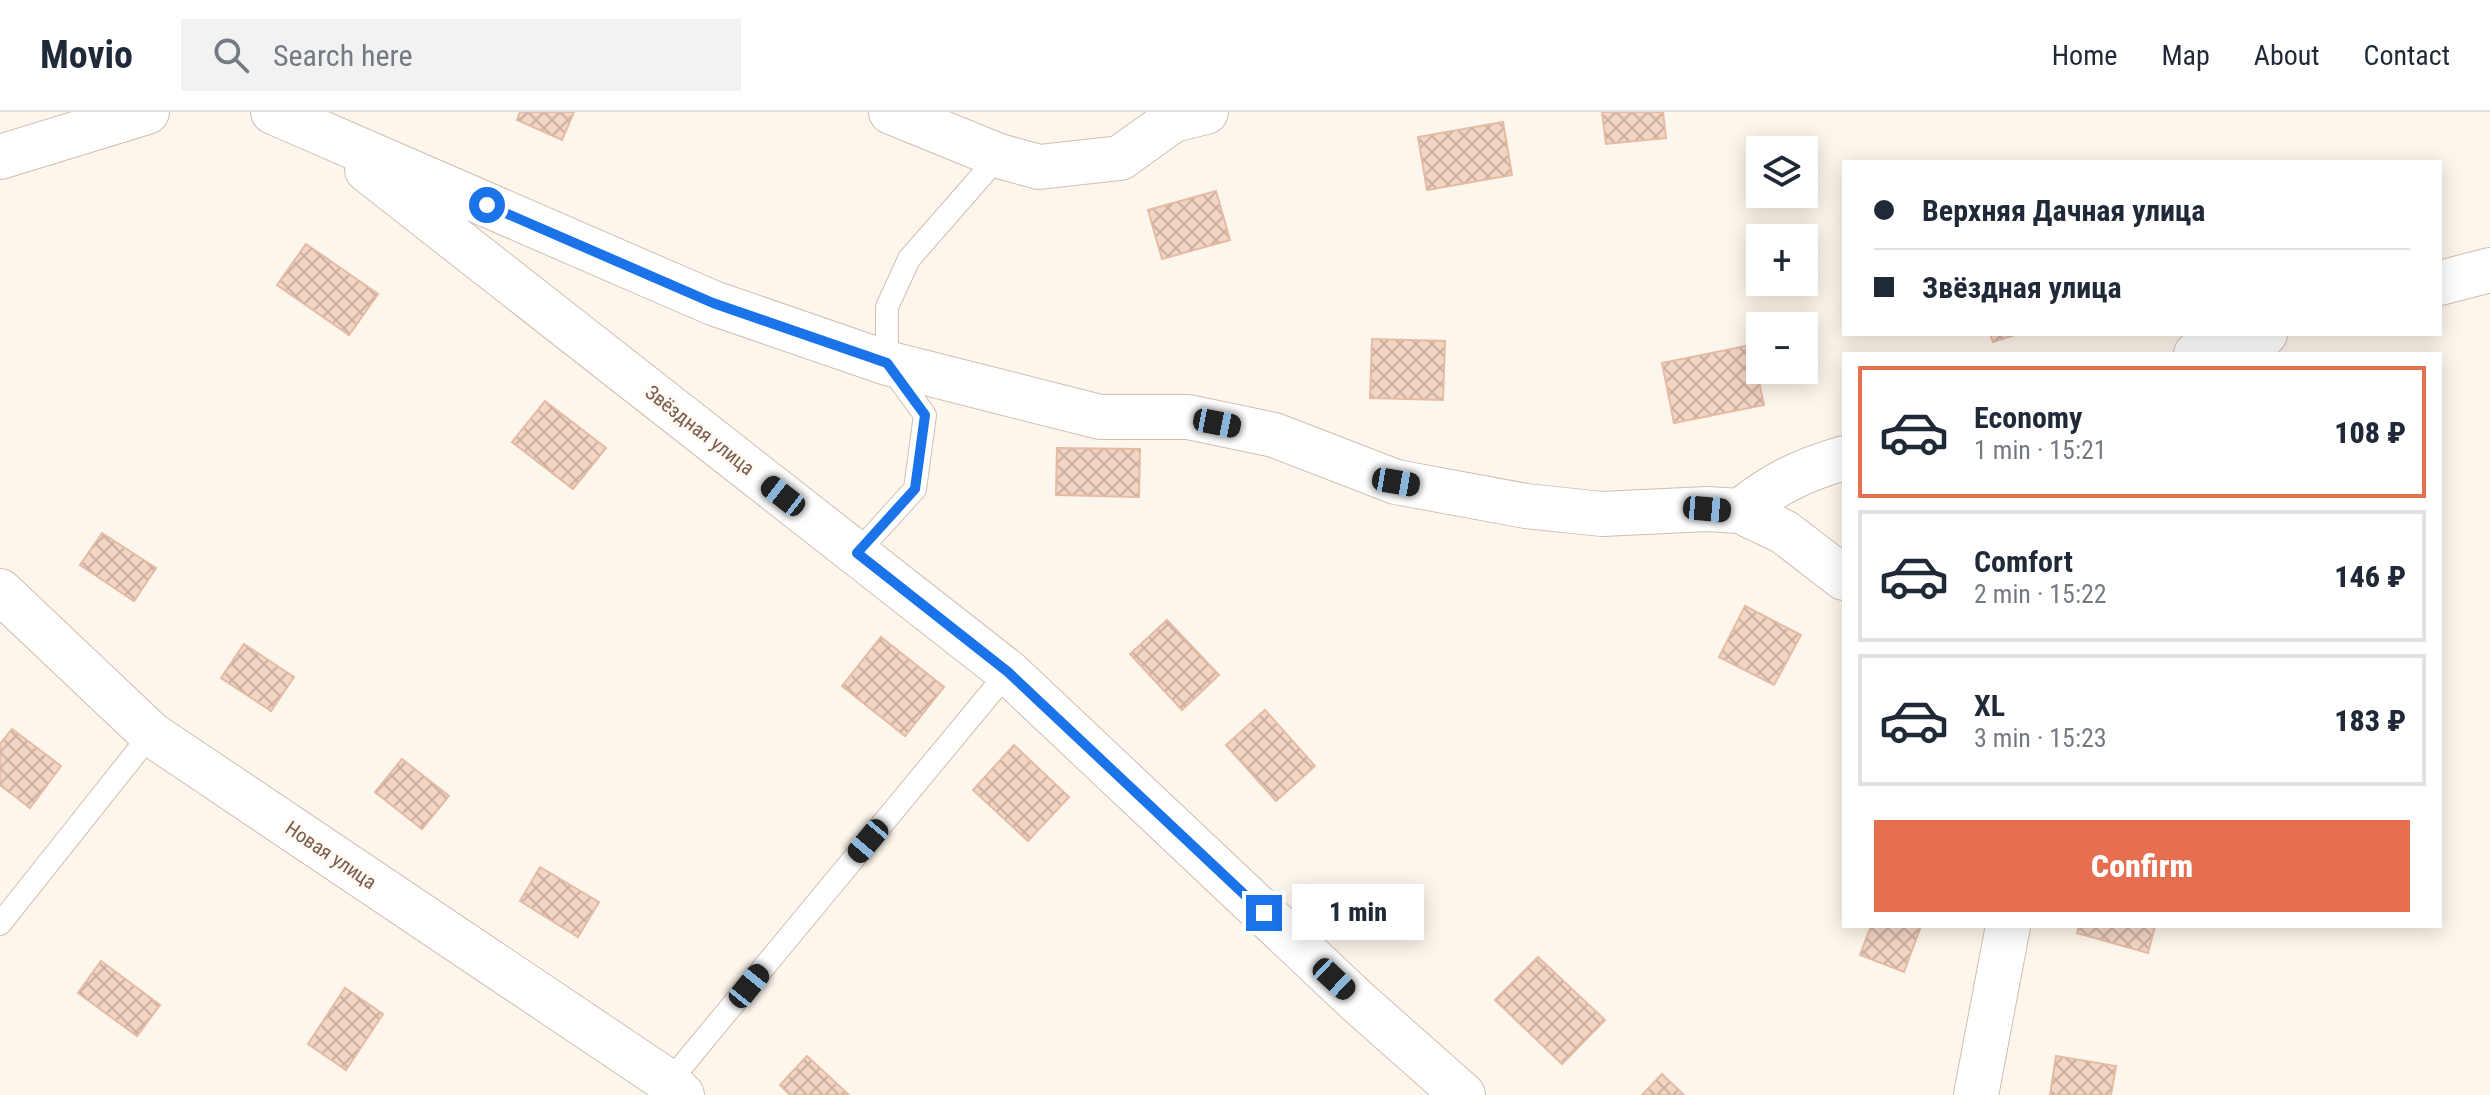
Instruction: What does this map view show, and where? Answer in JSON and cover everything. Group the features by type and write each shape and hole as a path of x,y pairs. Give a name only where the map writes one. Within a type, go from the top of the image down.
{"street":[{"path":"0,155 47,112"},
{"path":"0,155 147,112"},
{"path":"273,112 713,303 887,363 1100,417 1188,417 1274,435 1396,482 1526,506 1602,514 1707,509 1740,511 1784,532 1842,576"},
{"path":"891,112 999,156 1039,167 1120,158 1186,115"},
{"name":"Звёздная улица","path":"318,131 1008,672 1357,1001 1463,1095"},
{"path":"2442,282 2490,270"},
{"path":"2203,352 2258,336"},
{"path":"1740,511 1777,482 1802,470 1842,459"},
{"name":"Новая улица","path":"0,591 151,734 675,1089"},
{"path":"1976,1095 2008,928"}],"lane":[{"path":"857,553 915,489 925,415 887,363 887,307 909,259 999,156"},
{"path":"675,1089 1008,672"},
{"path":"0,924 151,734"}],"building":[{"path":"520,112 574,112 562,140 517,120"},
{"path":"1602,112 1663,112 1666,138 1606,144"},
{"path":"1503,122 1512,175 1427,190 1418,137"},
{"path":"1216,191 1230,240 1162,259 1148,210"},
{"path":"306,244 378,294 349,335 277,285"},
{"path":"1991,336 2012,336 1993,342"},
{"path":"1372,339 1445,341 1443,400 1370,398"},
{"path":"1746,346 1746,384 1759,384 1764,405 1674,423 1662,363"},
{"path":"545,401 606,448 573,489 512,442"},
{"path":"1057,448 1140,449 1139,497 1056,495"},
{"path":"102,533 156,568 134,601 80,565"},
{"path":"1745,606 1801,635 1774,685 1719,657"},
{"path":"1167,620 1219,675 1182,710 1130,654"},
{"path":"881,637 944,687 905,736 842,686"},
{"path":"244,644 294,677 271,711 221,678"},
{"path":"1265,710 1315,766 1276,801 1226,745"},
{"path":"12,729 61,766 30,808 0,785 0,744"},
{"path":"1014,745 1069,797 1028,841 973,790"},
{"path":"402,759 449,796 422,829 375,792"},
{"path":"540,867 599,902 578,937 520,901"},
{"path":"1870,928 1920,928 1904,972 1860,955"},
{"path":"2078,928 2154,928 2148,953 2077,933"},
{"path":"1538,957 1605,1020 1562,1064 1495,1000"},
{"path":"101,961 160,1005 137,1036 78,993"},
{"path":"345,988 383,1014 346,1070 308,1044"},
{"path":"807,1056 849,1095 790,1095 780,1085"},
{"path":"2056,1056 2116,1066 2111,1095 2050,1095"},
{"path":"1662,1074 1684,1095 1642,1095"}],"route":[{"path":"487,205 713,303 887,363 925,415 915,489 857,553 1008,672 1264,913"}]}
